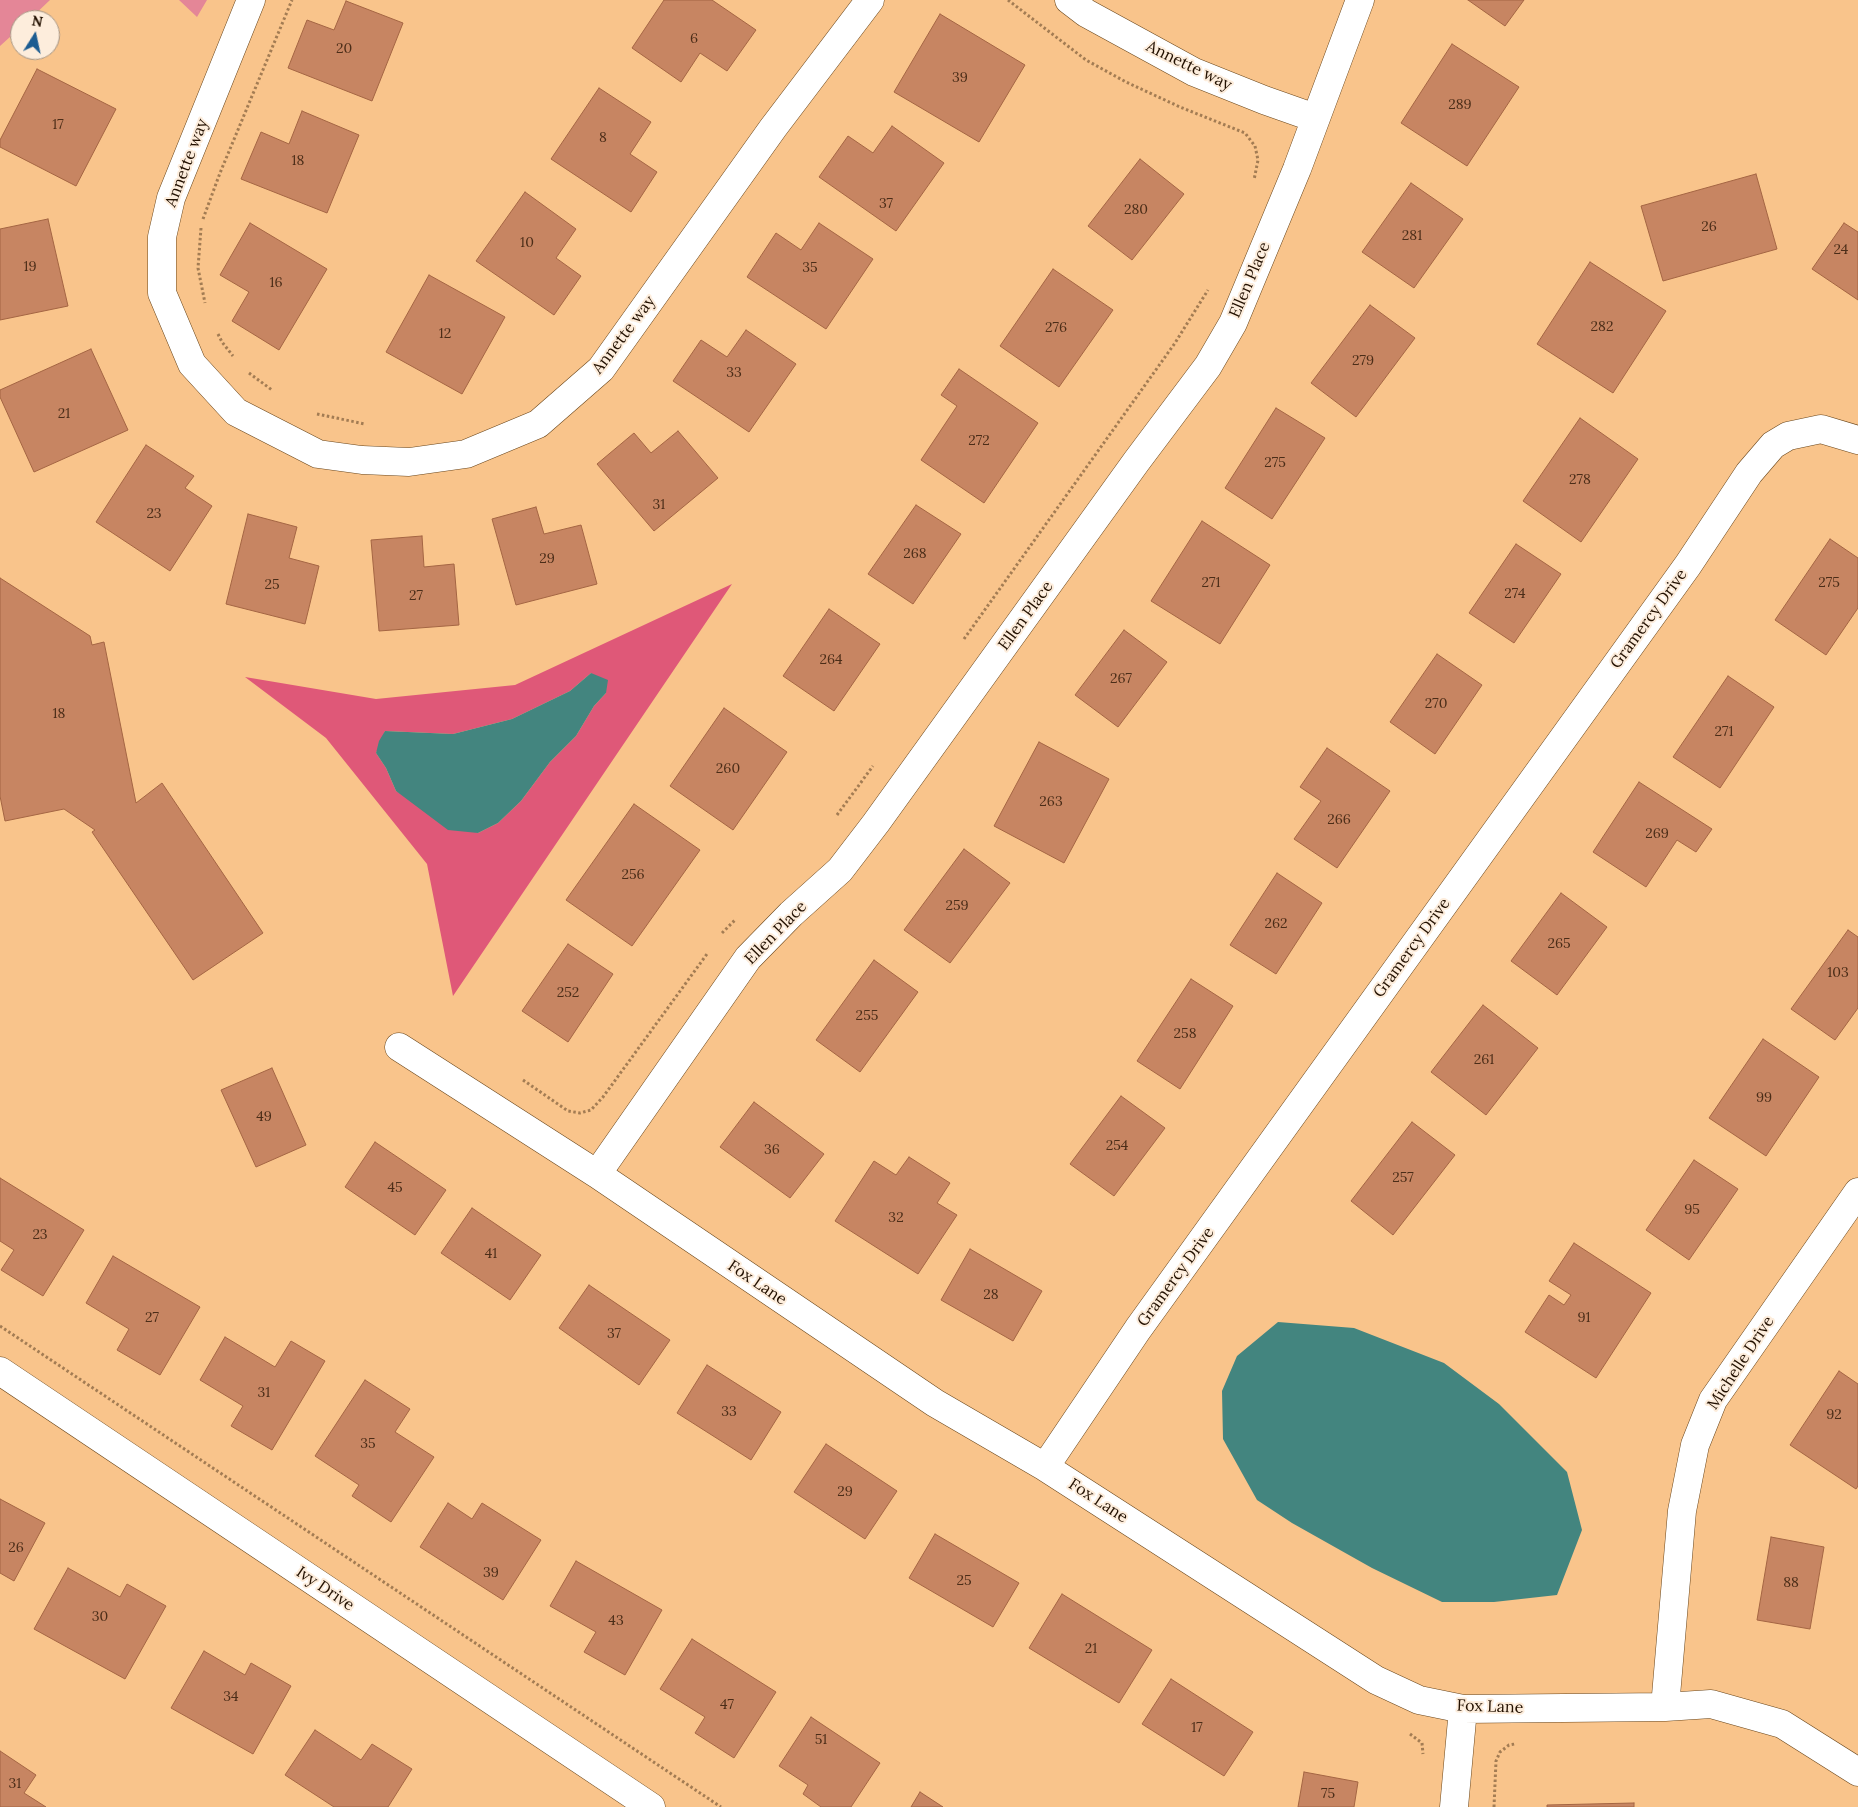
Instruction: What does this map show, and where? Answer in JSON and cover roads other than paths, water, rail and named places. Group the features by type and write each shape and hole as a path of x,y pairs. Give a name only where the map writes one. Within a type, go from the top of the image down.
{"street":[{"name":"Annette way","path":"251,0 171,198 162,238 162,293 192,364 236,412 318,454 362,460 409,462 466,454 538,424 601,369 773,128 870,0"},
{"name":"Annette way","path":"1069,0 1086,13 1194,72 1315,118"},
{"name":"Ellen Place","path":"597,1174 748,958 791,914 840,870 876,823 1136,462 1208,366 1233,323 1297,169 1360,0"},
{"name":"Gramercy Drive","path":"1045,1468 1138,1330 1688,565 1749,473 1773,446 1788,436 1821,429 1858,440"},
{"name":"Fox Lane","path":"399,1047 597,1174 934,1403 1045,1468 1376,1680 1419,1700 1463,1709 1666,1707 1711,1704 1782,1724 1858,1772"},
{"name":"Michelle Drive","path":"1666,1707 1682,1512 1694,1445 1713,1400 1858,1192"},
{"name":"Ivy Drive","path":"0,1371 651,1807"},
{"path":"1454,1807 1463,1709"}],"water":[{"path":"591,673 608,680 606,693 594,706 576,736 550,762 521,801 498,823 478,833 448,830 396,791 386,768 376,753 379,741 385,731 453,734 512,719 570,691"},
{"path":"1278,1322 1354,1328 1444,1363 1499,1404 1567,1472 1582,1530 1557,1595 1494,1602 1442,1602 1372,1568 1292,1523 1257,1500 1223,1439 1222,1391 1237,1356"}]}
